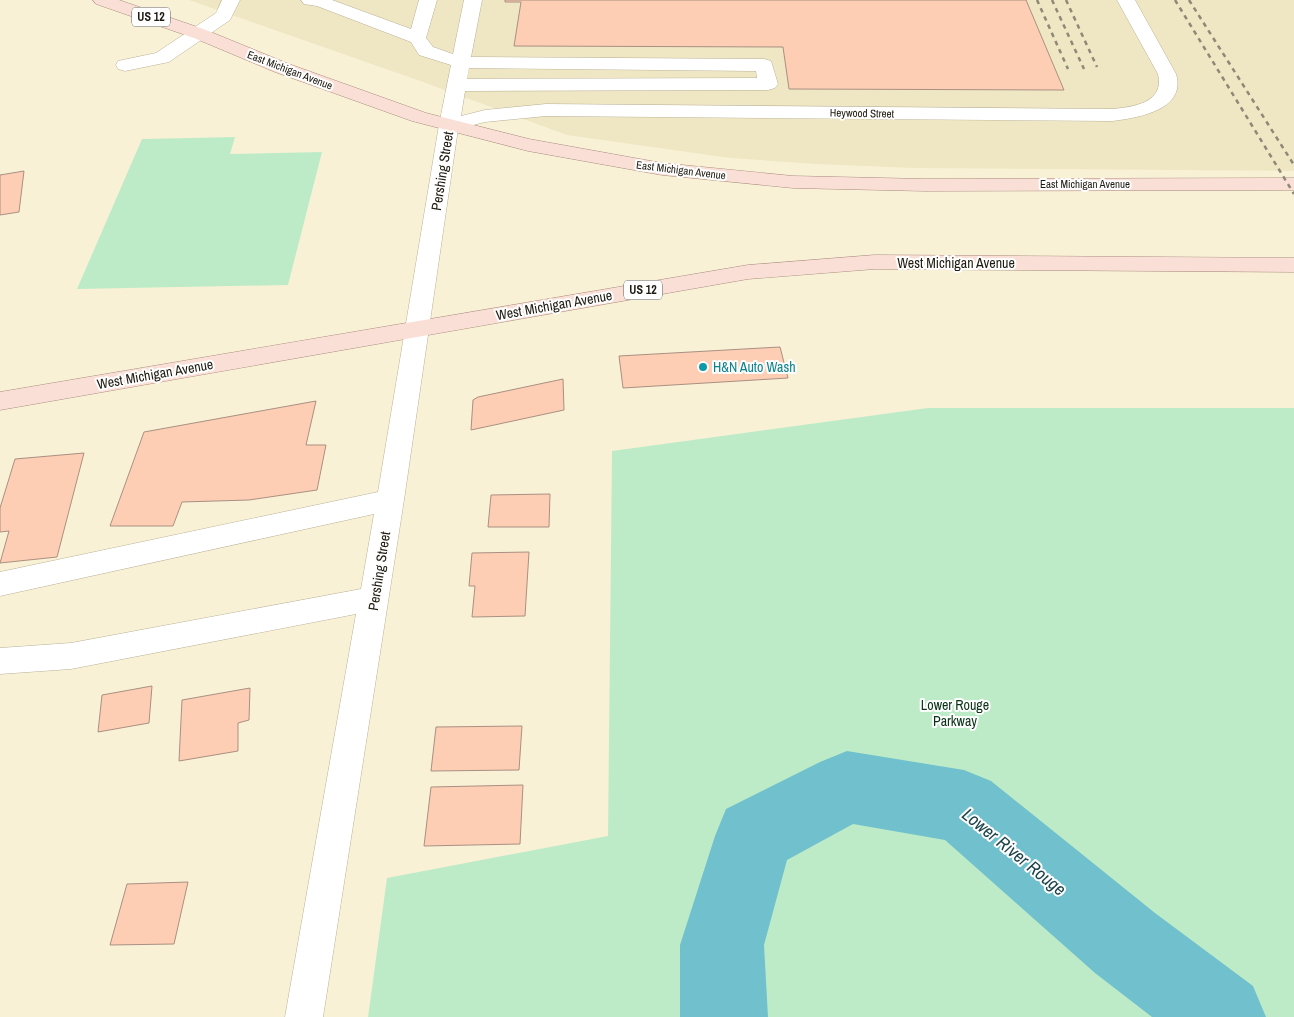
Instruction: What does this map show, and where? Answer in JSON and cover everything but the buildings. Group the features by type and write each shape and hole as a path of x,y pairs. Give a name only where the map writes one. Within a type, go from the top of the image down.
{"main road":[{"name":"East Michigan Avenue","path":"102,0 200,34 323,83 418,117 528,145 662,169 793,182 925,185 1290,184"},
{"name":"West Michigan Avenue","path":"0,401 748,272 875,262 1294,265"}],"street":[{"path":"125,65 162,58 224,16 231,0"},
{"path":"310,0 321,2 417,38 426,51 461,62 764,65 768,84 457,85"},
{"path":"417,38 428,0"},
{"name":"Pershing Street","path":"304,1017 418,328 449,125 473,0"},
{"name":"Heywood Street","path":"449,125 486,116 546,110 1112,115 1128,113 1156,103 1169,86 1167,74 1126,0"},
{"path":"0,584 390,500"},
{"path":"0,661 71,656 312,612 374,598"}],"shaded area":[{"path":"189,0 1294,0 1294,171 913,168 816,164 730,158 567,135"}],"green space":[{"path":"235,137 230,154 322,152 288,285 77,289 142,139"},
{"name":"Lower Rouge Parkway","path":"928,408 1294,408 1294,1017 368,1017 387,878 608,836 612,451"}],"waterway":[{"name":"Lower River Rouge","path":"724,1017 722,945 754,836 847,787 964,807 1125,943 1222,1017"}],"railway":[{"path":"1037,0 1068,69"},
{"path":"1052,0 1084,69"},
{"path":"1066,0 1097,67"},
{"path":"1175,0 1294,194"},
{"path":"1189,0 1294,165"}],"place":[{"name":"H&N Auto Wash","path":"703,367"}]}
